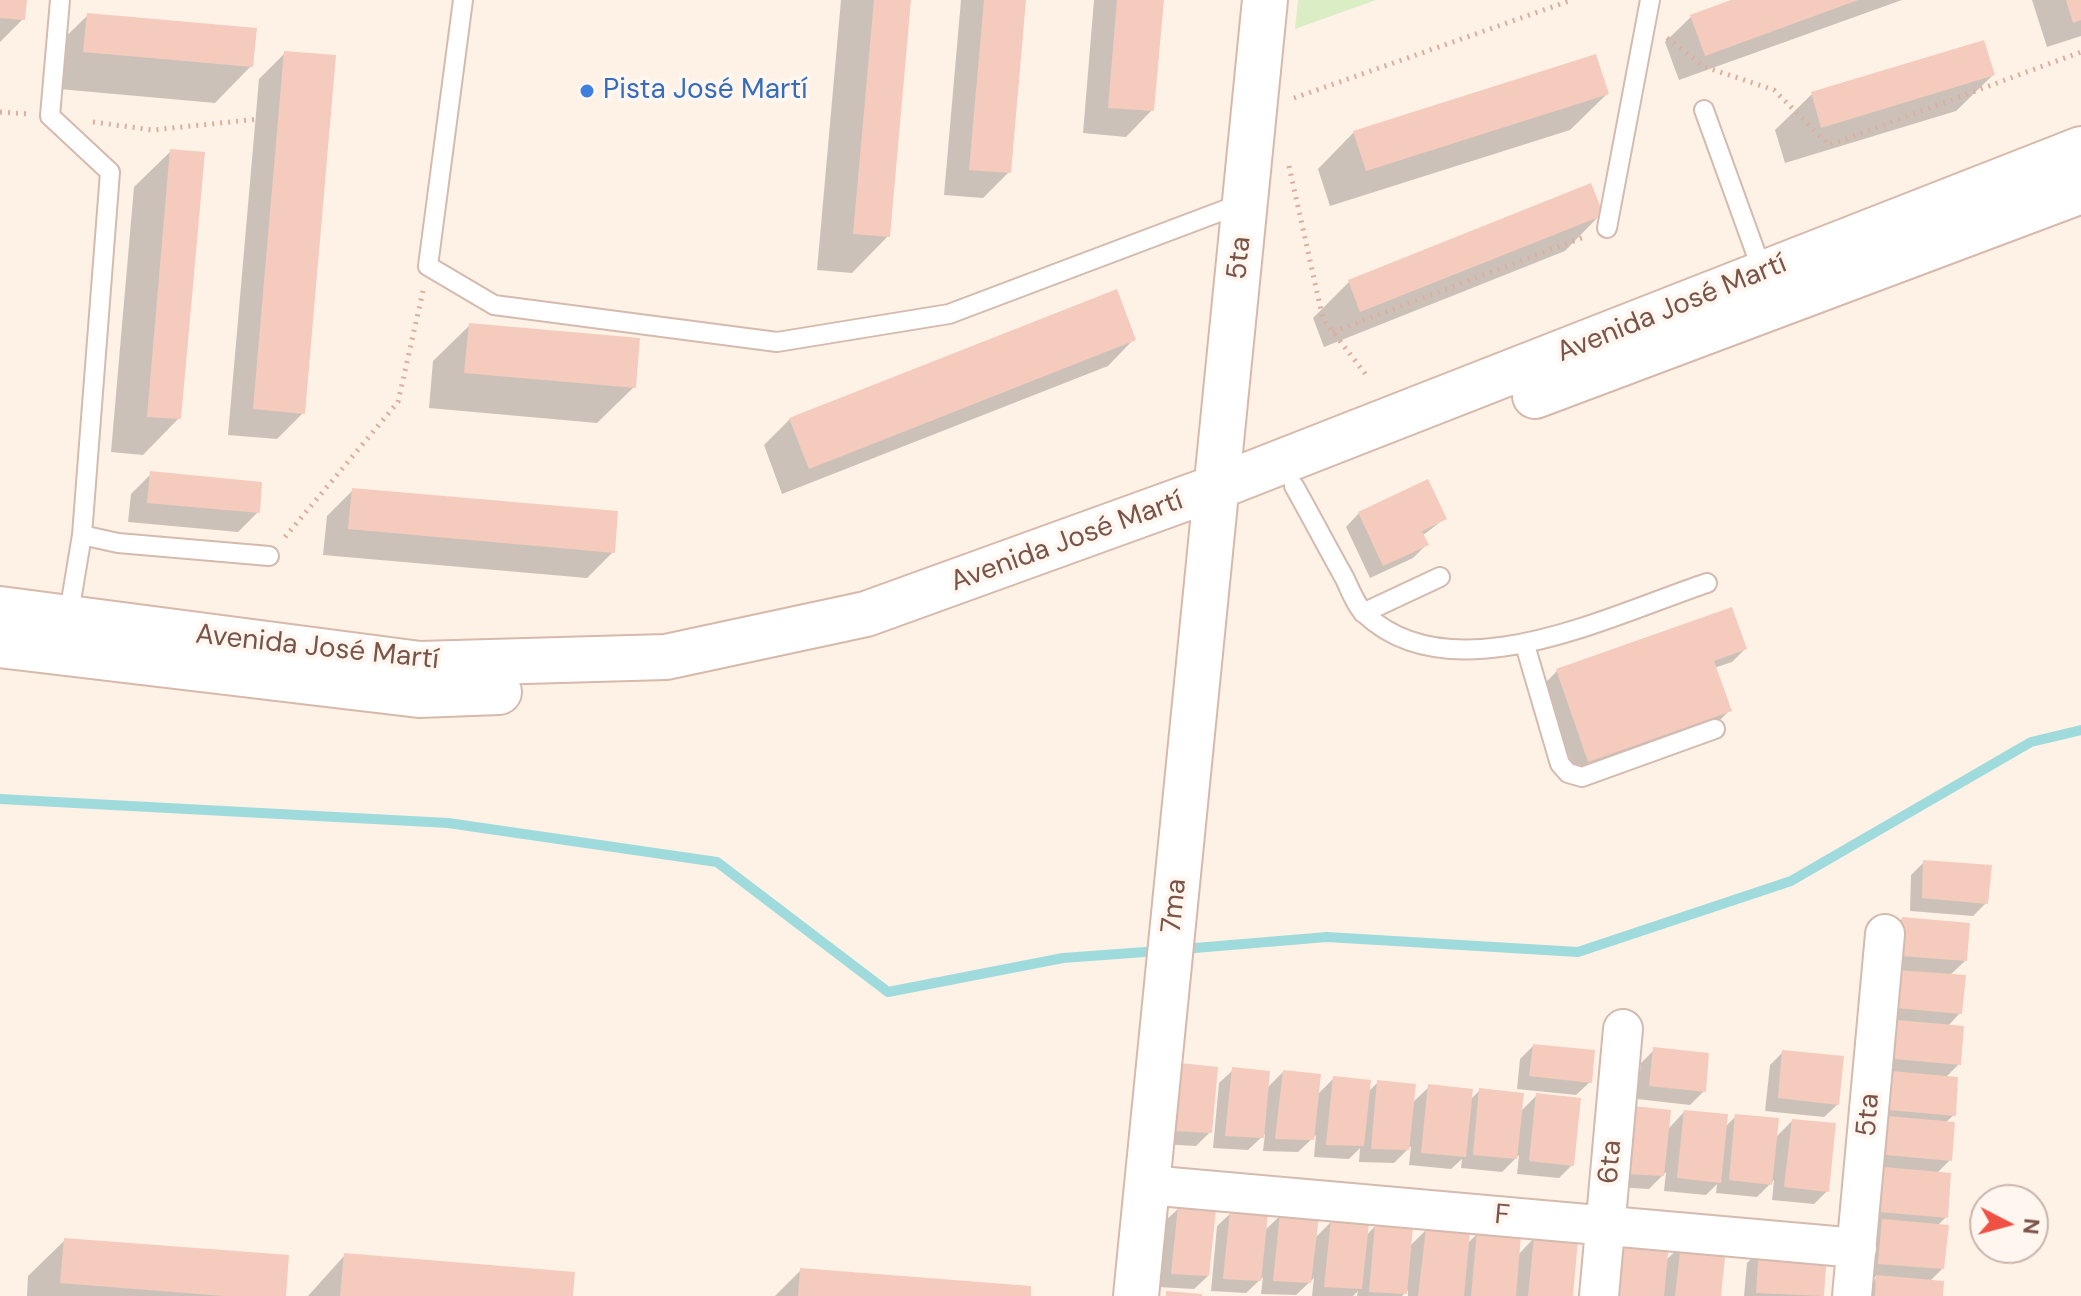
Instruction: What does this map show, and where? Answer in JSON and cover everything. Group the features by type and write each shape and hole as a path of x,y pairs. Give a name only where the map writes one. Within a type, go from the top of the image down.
{"main road":[{"name":"5ta","path":"1216,502 1265,0"},
{"name":"Avenida José Martí","path":"0,609 67,635 419,695 669,684 872,637 1216,502 1763,273 2081,149"},
{"name":"Avenida José Martí","path":"1216,502 1294,486 2081,191"},
{"name":"7ma","path":"1136,1296 1216,502"},
{"name":"Avenida José Martí","path":"0,645 67,635"}],"street":[{"name":"5ta","path":"1852,1296 1885,934"},
{"name":"6ta","path":"1599,1296 1623,1029"},
{"name":"F","path":"1148,1185 1857,1248"}],"lane":[{"path":"60,0 50,116 110,172 82,535 67,635"},
{"path":"463,0 428,266 494,305 777,342 949,314 1245,202"},
{"path":"1607,228 1650,0"},
{"path":"1704,110 1763,273"},
{"path":"1294,486 1363,613 1397,638 1437,650 1485,651 1525,645 1707,583"},
{"path":"82,535 118,543 269,556"},
{"path":"1363,613 1440,577"},
{"path":"1525,645 1560,764 1568,773 1582,777 1715,729"}],"path":[{"path":"1367,376 1323,319 1283,138 1254,113 1572,0"},
{"path":"1646,22 1705,67 1774,90 1829,145 2081,52"},
{"path":"50,116 153,130 259,119"},
{"path":"1333,332 1607,228"},
{"path":"269,556 398,402 428,266"}],"green space":[{"path":"1298,0 1376,0 1295,29"}],"building":[{"path":"0,0 27,0 25,20 0,18"},
{"path":"874,0 911,0 890,237 853,234"},
{"path":"984,0 1026,0 1011,173 969,170"},
{"path":"1117,0 1164,0 1154,111 1108,108"},
{"path":"1731,0 1858,0 1705,56 1690,15"},
{"path":"2066,0 2081,0 2081,20 2073,23"},
{"path":"87,13 257,28 253,67 83,52"},
{"path":"1984,40 1995,75 1821,128 1811,92"},
{"path":"284,51 336,55 305,414 253,409"},
{"path":"1596,54 1609,94 1366,171 1353,131"},
{"path":"170,149 205,152 181,419 147,417"},
{"path":"1591,183 1604,215 1360,312 1348,280"},
{"path":"1117,289 1136,340 809,469 789,418"},
{"path":"469,323 640,338 636,388 464,373"},
{"path":"150,471 262,482 260,513 147,503"},
{"path":"1428,479 1447,519 1422,531 1429,545 1383,566 1358,512"},
{"path":"352,488 618,511 615,553 348,529"},
{"path":"1732,607 1747,649 1714,661 1732,711 1588,762 1556,669"},
{"path":"1923,860 1992,865 1988,904 1922,898"},
{"path":"1902,917 1970,923 1967,961 1900,956"},
{"path":"1897,970 1966,975 1962,1014 1896,1008"},
{"path":"1896,1020 1964,1026 1961,1065 1895,1059"},
{"path":"1533,1044 1595,1050 1592,1083 1529,1076"},
{"path":"1653,1047 1709,1053 1706,1092 1649,1086"},
{"path":"1782,1050 1844,1056 1839,1105 1778,1098"},
{"path":"1180,1063 1218,1067 1212,1133 1173,1131"},
{"path":"1232,1067 1270,1071 1264,1138 1225,1136"},
{"path":"1283,1070 1321,1074 1314,1140 1275,1139"},
{"path":"1890,1071 1958,1077 1956,1116 1889,1110"},
{"path":"1333,1076 1371,1080 1364,1146 1326,1145"},
{"path":"1377,1080 1416,1084 1409,1150 1371,1149"},
{"path":"1428,1084 1473,1089 1466,1157 1421,1153"},
{"path":"1479,1088 1524,1093 1517,1159 1473,1155"},
{"path":"1536,1093 1581,1098 1574,1166 1529,1161"},
{"path":"1633,1106 1671,1110 1664,1176 1626,1174"},
{"path":"1684,1110 1728,1114 1721,1183 1677,1178"},
{"path":"1735,1114 1779,1118 1772,1185 1729,1180"},
{"path":"1887,1116 1955,1122 1952,1161 1886,1155"},
{"path":"1792,1119 1836,1123 1829,1192 1784,1187"},
{"path":"1884,1167 1951,1173 1948,1218 1880,1212"},
{"path":"1178,1206 1216,1210 1209,1276 1171,1274"},
{"path":"1230,1211 1268,1214 1261,1281 1223,1279"},
{"path":"1280,1213 1319,1216 1311,1283 1273,1281"},
{"path":"1331,1219 1369,1223 1362,1289 1324,1287"},
{"path":"1882,1219 1949,1225 1944,1269 1878,1264"},
{"path":"1375,1223 1413,1227 1407,1294 1369,1292"},
{"path":"1426,1228 1470,1232 1464,1296 1418,1296"},
{"path":"1477,1231 1521,1235 1516,1296 1471,1296"},
{"path":"1534,1236 1578,1240 1573,1296 1528,1296"},
{"path":"64,1238 289,1255 286,1296 224,1296 60,1283"},
{"path":"1624,1239 1669,1243 1664,1296 1619,1296"},
{"path":"1681,1243 1726,1248 1721,1296 1675,1296"},
{"path":"1759,1247 1827,1253 1824,1296 1756,1293"},
{"path":"344,1253 575,1272 573,1296 340,1296"},
{"path":"800,1268 1031,1286 1031,1296 798,1296"},
{"path":"1876,1275 1944,1281 1943,1296 1875,1296"},
{"path":"1166,1291 1202,1294 1202,1296 1166,1296"}],"waterway":[{"path":"1183,949 1327,937 1578,952 1791,881 2031,742 2081,730"},
{"path":"0,799 448,823 717,862 888,992 1063,958 1159,951"}],"place":[{"name":"Pista José Martí","path":"587,91"}]}
